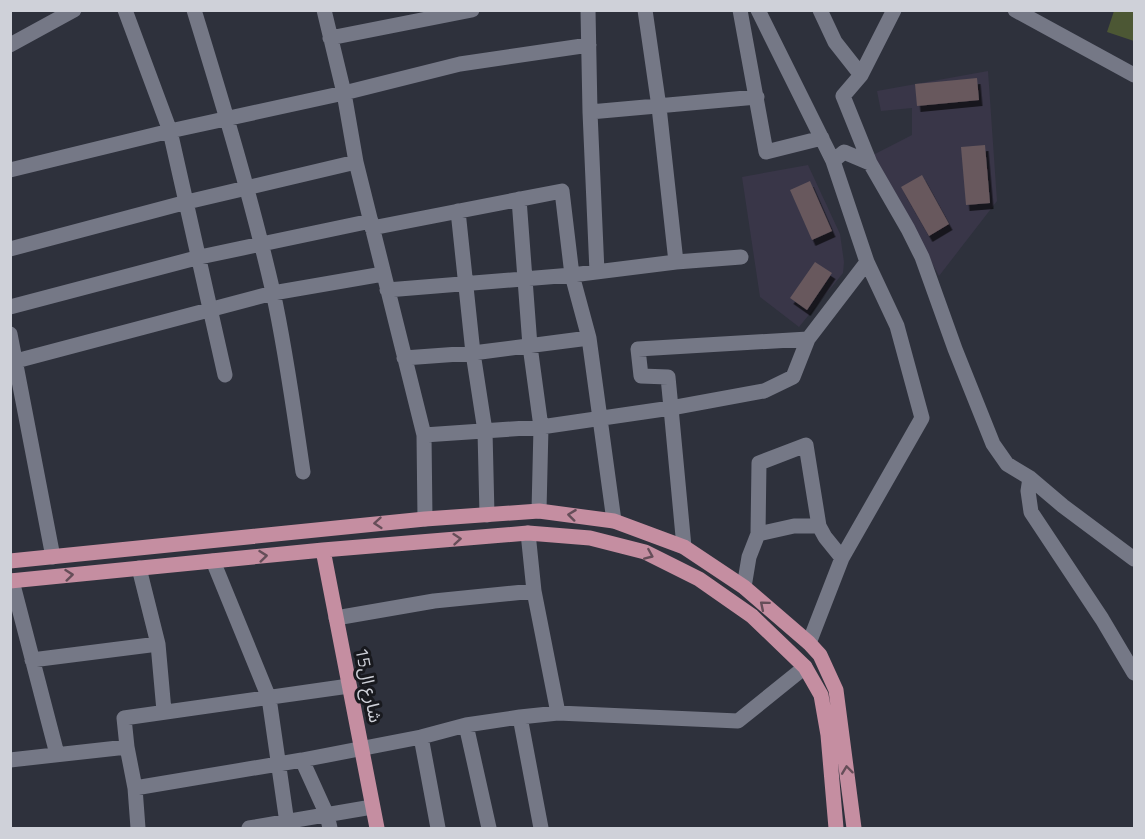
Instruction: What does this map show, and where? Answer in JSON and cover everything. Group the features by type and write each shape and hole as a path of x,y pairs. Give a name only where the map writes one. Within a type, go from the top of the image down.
{"main road":[{"path":"10,561 425,519 539,511 614,521 684,548 744,587 820,655 836,690 854,828"},
{"path":"11,581 323,550 528,533 590,538 645,552 699,579 752,616 805,667 821,695 828,735 836,828"},
{"name":"شارع ال15","path":"323,550 377,828"}],"street":[{"path":"10,45 74,10"},
{"path":"125,10 170,131 212,308 225,375"},
{"path":"194,10 228,119 273,293 303,472"},
{"path":"324,10 344,93 371,225 424,435 425,519"},
{"path":"330,38 472,10"},
{"path":"588,10 597,272"},
{"path":"645,10 659,107 676,262"},
{"path":"740,10 766,152 822,138"},
{"path":"758,10 833,161 867,262 897,326 922,418 842,558 809,643"},
{"path":"820,10 836,42 861,75"},
{"path":"894,10 861,75 843,96 870,162 922,257 955,349 993,444 1007,464 1030,478 1063,506 1134,559"},
{"path":"1015,10 1034,16 1134,75"},
{"path":"10,170 460,64 590,45"},
{"path":"590,112 757,98"},
{"path":"833,161 844,152 870,162"},
{"path":"10,249 187,202 357,162"},
{"path":"10,307 200,257 261,244 562,191 572,275 589,338 614,521"},
{"path":"519,199 530,346 541,427 539,511"},
{"path":"458,211 472,353 485,431 487,515"},
{"path":"387,290 572,275 676,262 741,257"},
{"path":"424,435 541,427 599,420 764,391 793,377 807,339 867,262"},
{"path":"16,361 273,293 383,274"},
{"path":"10,334 53,557"},
{"path":"404,358 472,353 589,338"},
{"path":"684,548 668,377 641,376 638,349 807,339"},
{"path":"744,587 749,558 758,534 759,463 806,445 819,526 842,558"},
{"path":"1030,478 1028,491 1031,512 1102,619 1134,673"},
{"path":"758,534 794,526 819,526"},
{"path":"528,533 534,591 558,714"},
{"path":"213,561 269,698 287,823"},
{"path":"139,568 158,644 164,711"},
{"path":"11,581 57,754"},
{"path":"336,618 434,601 534,591"},
{"path":"32,660 158,644"},
{"path":"135,788 302,760 421,737 466,725 520,717 558,714 738,721 805,667"},
{"path":"138,828 135,788 124,718 349,686"},
{"path":"520,717 541,828"},
{"path":"466,725 489,828"},
{"path":"421,737 438,828"},
{"path":"10,760 127,747"},
{"path":"302,760 328,822"},
{"path":"249,828 287,823 328,822 372,807"}],"shaded area":[{"path":"988,71 997,201 939,276 873,155 912,135 912,108 881,111 877,91"},
{"path":"808,165 840,234 844,262 843,273 799,327 760,297 742,177"}],"green space":[{"path":"1114,11 1134,11 1134,41 1107,32"}],"building":[{"path":"977,78 979,100 917,106 915,84"},
{"path":"985,145 990,203 966,205 961,147"},
{"path":"922,175 949,224 929,236 901,187"},
{"path":"810,181 832,231 812,240 790,190"},
{"path":"815,262 832,273 807,310 790,298"}]}
